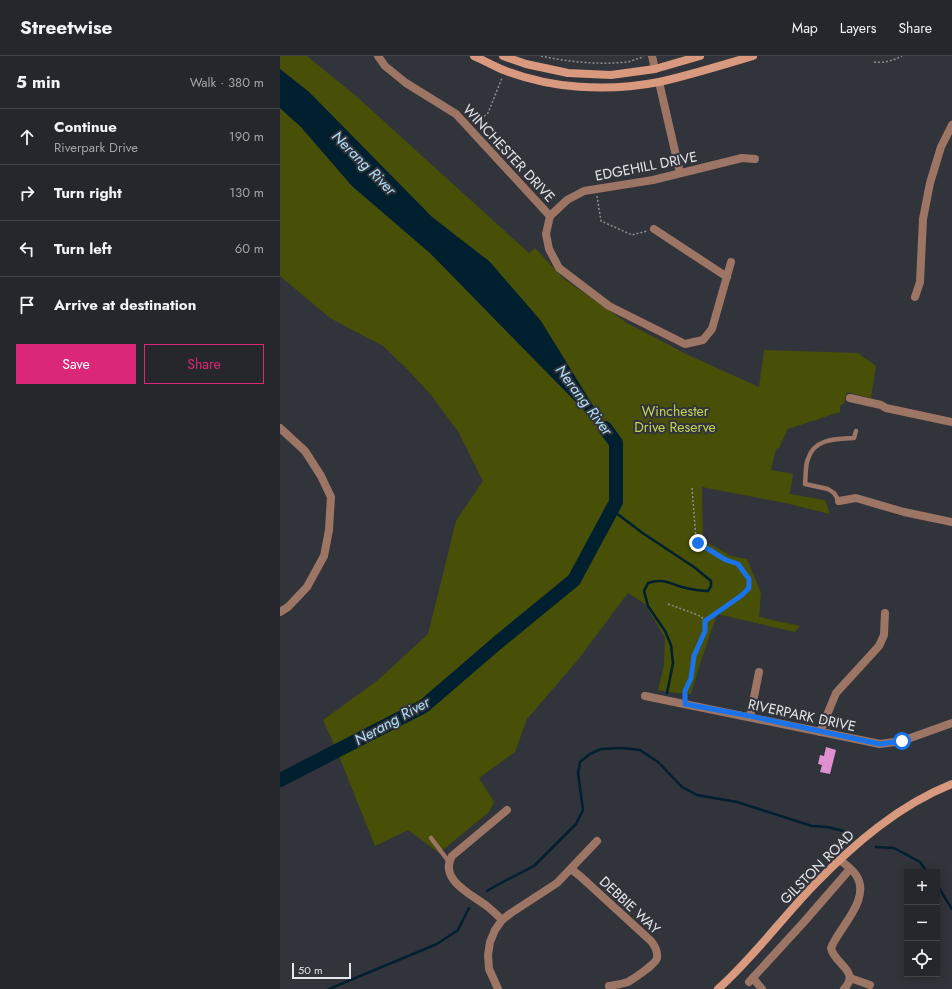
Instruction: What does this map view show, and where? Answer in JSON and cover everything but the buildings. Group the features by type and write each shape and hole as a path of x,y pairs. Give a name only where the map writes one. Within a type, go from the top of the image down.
{"main road":[{"path":"474,56 504,70 535,80 575,87 629,86 659,82 753,56"},
{"path":"503,56 540,67 568,73 611,74 655,69 700,56"},
{"name":"GILSTON ROAD","path":"718,989 815,884 867,836 892,817 919,800 952,784"}],"street":[{"name":"WINCHESTER DRIVE","path":"378,56 385,66 406,83 456,114 470,128 550,216 546,234 549,249 559,268 609,306 685,344 703,340 712,329 731,262"},
{"path":"648,57 655,69"},
{"path":"659,82 680,173"},
{"path":"915,297 920,282 923,219 930,183 941,147 952,125"},
{"name":"EDGEHILL DRIVE","path":"550,216 567,200 584,191 653,180 742,158 755,159"},
{"path":"654,229 727,277"},
{"path":"850,398 881,404 886,408 952,422"},
{"path":"280,428 305,451 321,476 330,496 329,530 324,556 308,588 288,607 280,612"},
{"path":"840,500 856,498 904,512 952,522"},
{"path":"820,732 836,693 879,646 884,634 884,613"},
{"path":"750,716 759,672"},
{"name":"RIVERPARK DRIVE","path":"646,696 750,716 880,744 902,741 952,723"},
{"path":"502,920 488,907 466,892 454,881 448,869 452,856 507,810"},
{"path":"498,989 489,969 488,955 490,942 495,930 502,920 557,883 597,841"},
{"path":"840,860 855,873 860,884 859,897 854,910 842,926 831,948 833,954 849,974 849,983 844,989"},
{"path":"762,989 751,980 850,869"},
{"name":"DEBBIE WAY","path":"571,870 580,876 651,941 657,952 656,962 627,982 609,986"},
{"path":"850,978 870,985"}],"lane":[{"path":"840,500 834,492 828,489 805,484 808,459 811,452 819,443 833,439 854,438 856,431"},
{"path":"431,838 449,862"}],"path":[{"path":"540,56 577,62 610,64 635,61 648,57"},
{"path":"874,62 892,62 902,56"},
{"path":"470,128 488,113 504,70"},
{"path":"596,189 601,221 632,235 654,229"},
{"path":"692,488 696,539 698,543 708,550 738,564 749,579 749,588 742,595 705,621"},
{"path":"668,604 698,615 705,621 705,631 694,656 691,678 685,691 685,704"}],"green space":[{"name":"Winchester Drive Reserve","path":"280,56 307,56 356,96 529,253 535,248 563,278 627,323 686,354 759,387 764,350 858,353 876,366 871,398 847,392 844,403 840,406 840,412 788,429 779,448 776,449 771,470 793,474 790,494 825,500 830,514 785,503 702,487 703,540 731,556 747,559 761,593 759,617 800,626 795,632 717,614 691,694 658,690 664,665 665,638 645,604 628,593 577,661 527,719 515,752 479,778 494,802 489,812 439,853 408,830 375,846 323,720 378,680 428,634 456,521 483,481 459,433 431,395 407,369 383,346 330,318 280,276 280,108 301,127 352,186 430,253 523,348 490,262 432,217 309,92 280,69"}],"water":[{"path":"280,69 309,92 432,217 490,262 541,321 616,443 430,253 352,186 301,127 280,108"}],"waterway":[{"name":"Nerang River","path":"280,780 424,706 574,580 616,502 616,443 605,428"},
{"path":"612,510 644,534 694,567 711,581 711,586 708,591 701,591 658,581 648,583 644,591 648,606 665,631 671,645 673,663 667,693"},
{"path":"487,891 534,866 576,824 583,810 578,773 580,762 590,754 601,749 623,748 640,750 658,762 682,787 697,795 737,802 812,826 827,827 852,834"},
{"path":"876,847 894,848 920,862 925,869"},
{"path":"940,890 952,909"},
{"path":"329,989 437,944 458,930 469,908"}],"route":[{"path":"698,543 726,560 733,561 738,564 749,579 749,588 742,595 705,621 705,631 694,656 694,665 691,678 685,691 685,704 750,716 880,744 902,741"}]}
